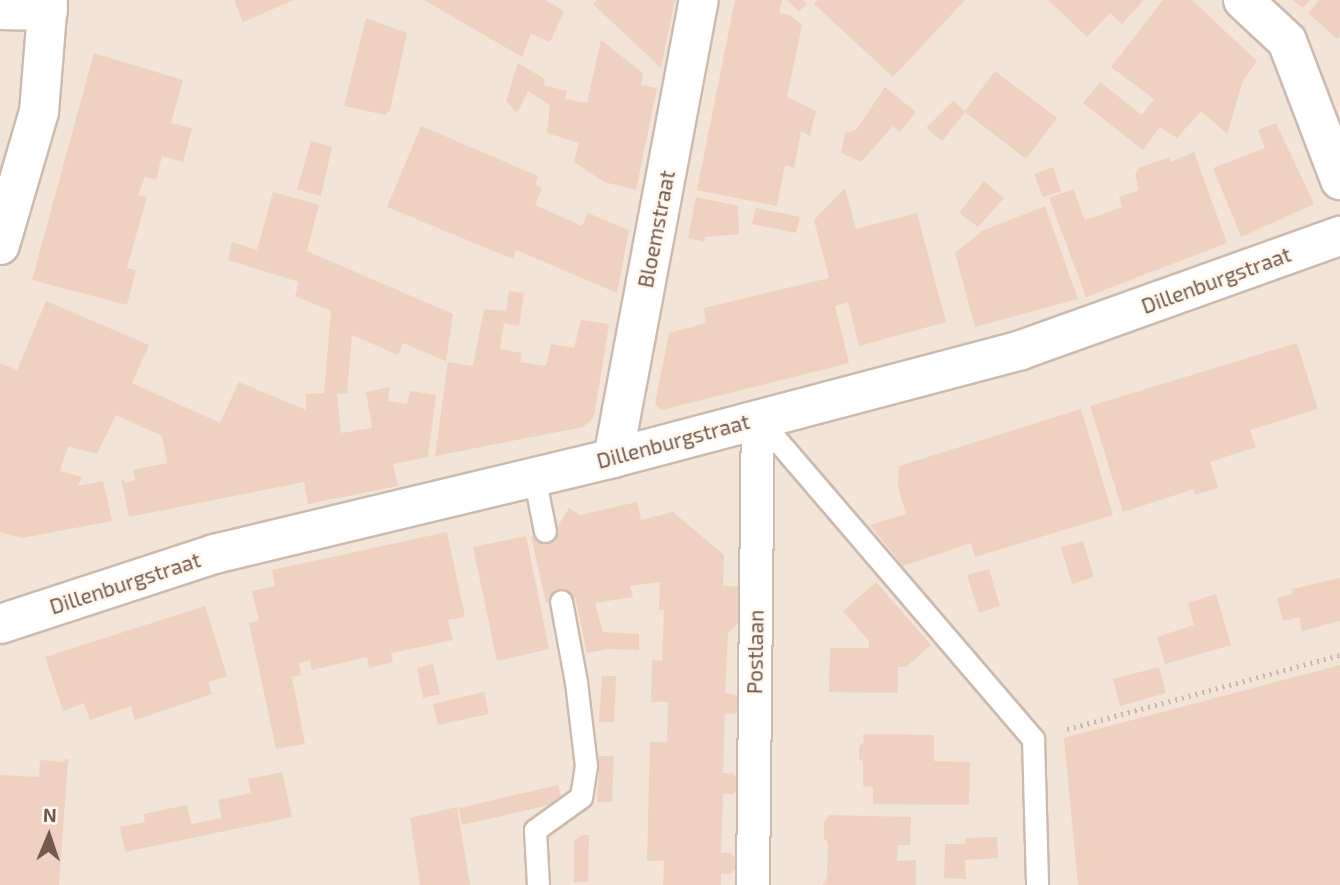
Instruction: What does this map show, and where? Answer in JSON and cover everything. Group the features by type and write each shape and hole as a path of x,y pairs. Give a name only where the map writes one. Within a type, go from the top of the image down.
{"street":[{"name":"Bloemstraat","path":"613,458 699,0"},
{"path":"1242,0 1287,41 1340,180"},
{"path":"0,10 48,6 39,112 0,246"},
{"name":"Dillenburgstraat","path":"0,624 215,554 613,458 1021,350 1340,236"},
{"name":"Postlaan","path":"753,885 758,418"}],"lane":[{"path":"758,418 1033,739 1037,885"},
{"path":"534,476 545,531"},
{"path":"538,885 535,830 582,797 586,766 576,682 561,601"}],"path":[{"path":"1033,739 1340,654"}],"shaded area":[{"path":"0,0 1340,0 1340,885 0,885"}],"building":[{"path":"234,0 294,0 243,22"},
{"path":"424,0 545,0 564,11 550,42 531,34 522,57"},
{"path":"597,0 675,0 661,68 593,4"},
{"path":"735,0 782,0 779,13 790,15 802,25 787,97 816,111 810,136 801,131 794,168 785,165 777,206 697,190"},
{"path":"787,0 803,0 807,4 799,11"},
{"path":"817,0 965,0 893,77 814,4"},
{"path":"1048,0 1144,0 1122,24 1110,13 1087,37"},
{"path":"1163,0 1192,0 1257,61 1243,81 1227,134 1201,111 1177,138 1160,127 1143,150 1083,103 1100,82 1142,115 1154,99 1111,67"},
{"path":"1293,0 1310,0 1303,8"},
{"path":"1319,0 1340,0 1340,36 1337,39 1308,13"},
{"path":"366,18 407,33 390,110 385,115 344,106"},
{"path":"601,40 643,73 641,85 657,88 636,190 604,182 574,162 579,143 547,133 550,105 528,91 517,113 506,101 518,63 545,79 544,85 567,91 565,99 587,103"},
{"path":"94,53 183,80 171,123 192,128 183,162 162,156 156,180 145,177 138,195 147,197 127,268 136,270 127,305 32,280"},
{"path":"995,71 1057,118 1026,159 965,112 942,141 926,128 953,101 965,111"},
{"path":"885,87 916,112 900,132 893,126 861,162 841,153 845,133 856,130"},
{"path":"1276,123 1314,204 1241,237 1213,168 1265,148 1258,130"},
{"path":"421,126 538,176 535,185 542,188 535,205 582,226 588,213 629,230 617,293 516,250 513,259 387,207"},
{"path":"311,141 332,147 321,196 297,189"},
{"path":"1194,152 1227,243 1086,297 1049,198 1073,189 1085,220 1122,207 1119,197 1139,190 1135,175 1139,168 1169,157 1171,162"},
{"path":"1053,167 1061,191 1043,197 1034,174"},
{"path":"984,181 1004,198 978,227 959,213"},
{"path":"845,188 856,229 917,213 946,322 859,346 848,302 835,306 849,363 661,410 655,404 669,333 706,323 704,308 829,278 814,220"},
{"path":"273,192 319,205 307,251 453,314 446,361 403,343 398,355 352,335 347,393 337,394 341,433 372,428 366,392 390,387 388,401 407,404 410,391 436,395 428,457 393,464 398,486 308,504 304,482 129,517 121,478 126,483 135,480 133,470 167,463 162,436 116,415 97,454 68,446 60,471 82,477 78,486 103,481 112,521 22,538 0,532 0,363 17,370 46,301 149,345 132,383 220,423 239,382 306,410 306,394 324,393 331,311 295,296 299,282 228,260 232,242 257,250"},
{"path":"696,197 738,206 739,234 705,237 704,242 688,238"},
{"path":"1045,206 1078,299 975,327 955,253 982,231"},
{"path":"756,208 800,217 796,233 752,224"},
{"path":"509,291 524,293 519,326 504,323 500,349 522,353 520,362 546,366 551,344 574,348 581,320 609,324 594,417 583,427 435,456 448,362 473,366 484,309 506,311"},
{"path":"1297,343 1318,409 1250,430 1256,447 1210,462 1218,488 1195,495 1194,489 1123,512 1090,406"},
{"path":"1081,409 1113,515 975,557 971,543 903,566 870,525 906,514 898,487 899,466"},
{"path":"637,502 641,520 673,512 724,555 723,586 739,586 738,605 748,614 728,633 725,693 734,694 746,704 735,714 725,714 723,773 732,773 743,783 733,794 723,794 721,853 730,853 742,863 730,874 721,874 721,885 663,885 664,861 647,861 650,742 667,742 668,702 651,702 652,660 662,661 664,610 659,610 660,582 630,586 633,597 595,603 603,632 639,634 639,650 607,649 587,653 575,597 546,603 531,536 555,531 569,508 580,515"},
{"path":"447,532 465,617 448,620 453,640 391,653 393,662 369,668 367,657 312,670 310,660 299,663 301,675 292,677 305,744 276,749 249,623 259,620 252,591 275,586 272,570"},
{"path":"526,536 549,649 497,661 473,547"},
{"path":"1083,541 1094,577 1072,584 1061,547"},
{"path":"989,569 1000,606 979,613 967,575"},
{"path":"1340,578 1340,621 1302,631 1299,617 1283,621 1277,598 1293,594 1292,589"},
{"path":"876,582 931,645 906,667 898,667 898,693 829,692 830,648 869,648 869,641 843,611"},
{"path":"1216,594 1231,645 1165,664 1157,637 1194,625 1188,603"},
{"path":"205,606 227,676 208,682 212,694 135,720 131,706 90,720 84,703 63,711 45,657"},
{"path":"433,664 440,694 423,698 417,668"},
{"path":"1340,665 1340,885 1078,885 1064,738"},
{"path":"1159,667 1166,693 1120,706 1113,679"},
{"path":"602,676 616,676 614,722 599,722"},
{"path":"484,692 489,714 438,725 433,704"},
{"path":"863,734 934,735 934,761 970,762 969,805 873,804 873,787 863,786 863,762 859,758 859,746 864,742"},
{"path":"599,756 614,756 612,802 597,802"},
{"path":"65,759 68,759 59,885 0,885 0,775 39,777 40,760 65,762"},
{"path":"282,772 292,817 125,852 120,827 145,822 143,814 187,805 191,824 222,818 218,800 251,793 248,779"},
{"path":"558,785 562,802 462,825 459,808"},
{"path":"457,807 470,885 420,885 410,818"},
{"path":"829,815 911,817 910,845 898,845 897,861 916,860 916,885 823,885 827,877 828,843 824,838 824,823"},
{"path":"582,835 589,835 588,882 574,882 574,841"},
{"path":"997,837 998,858 965,860 966,879 944,878 945,844 966,844 965,838"}]}
